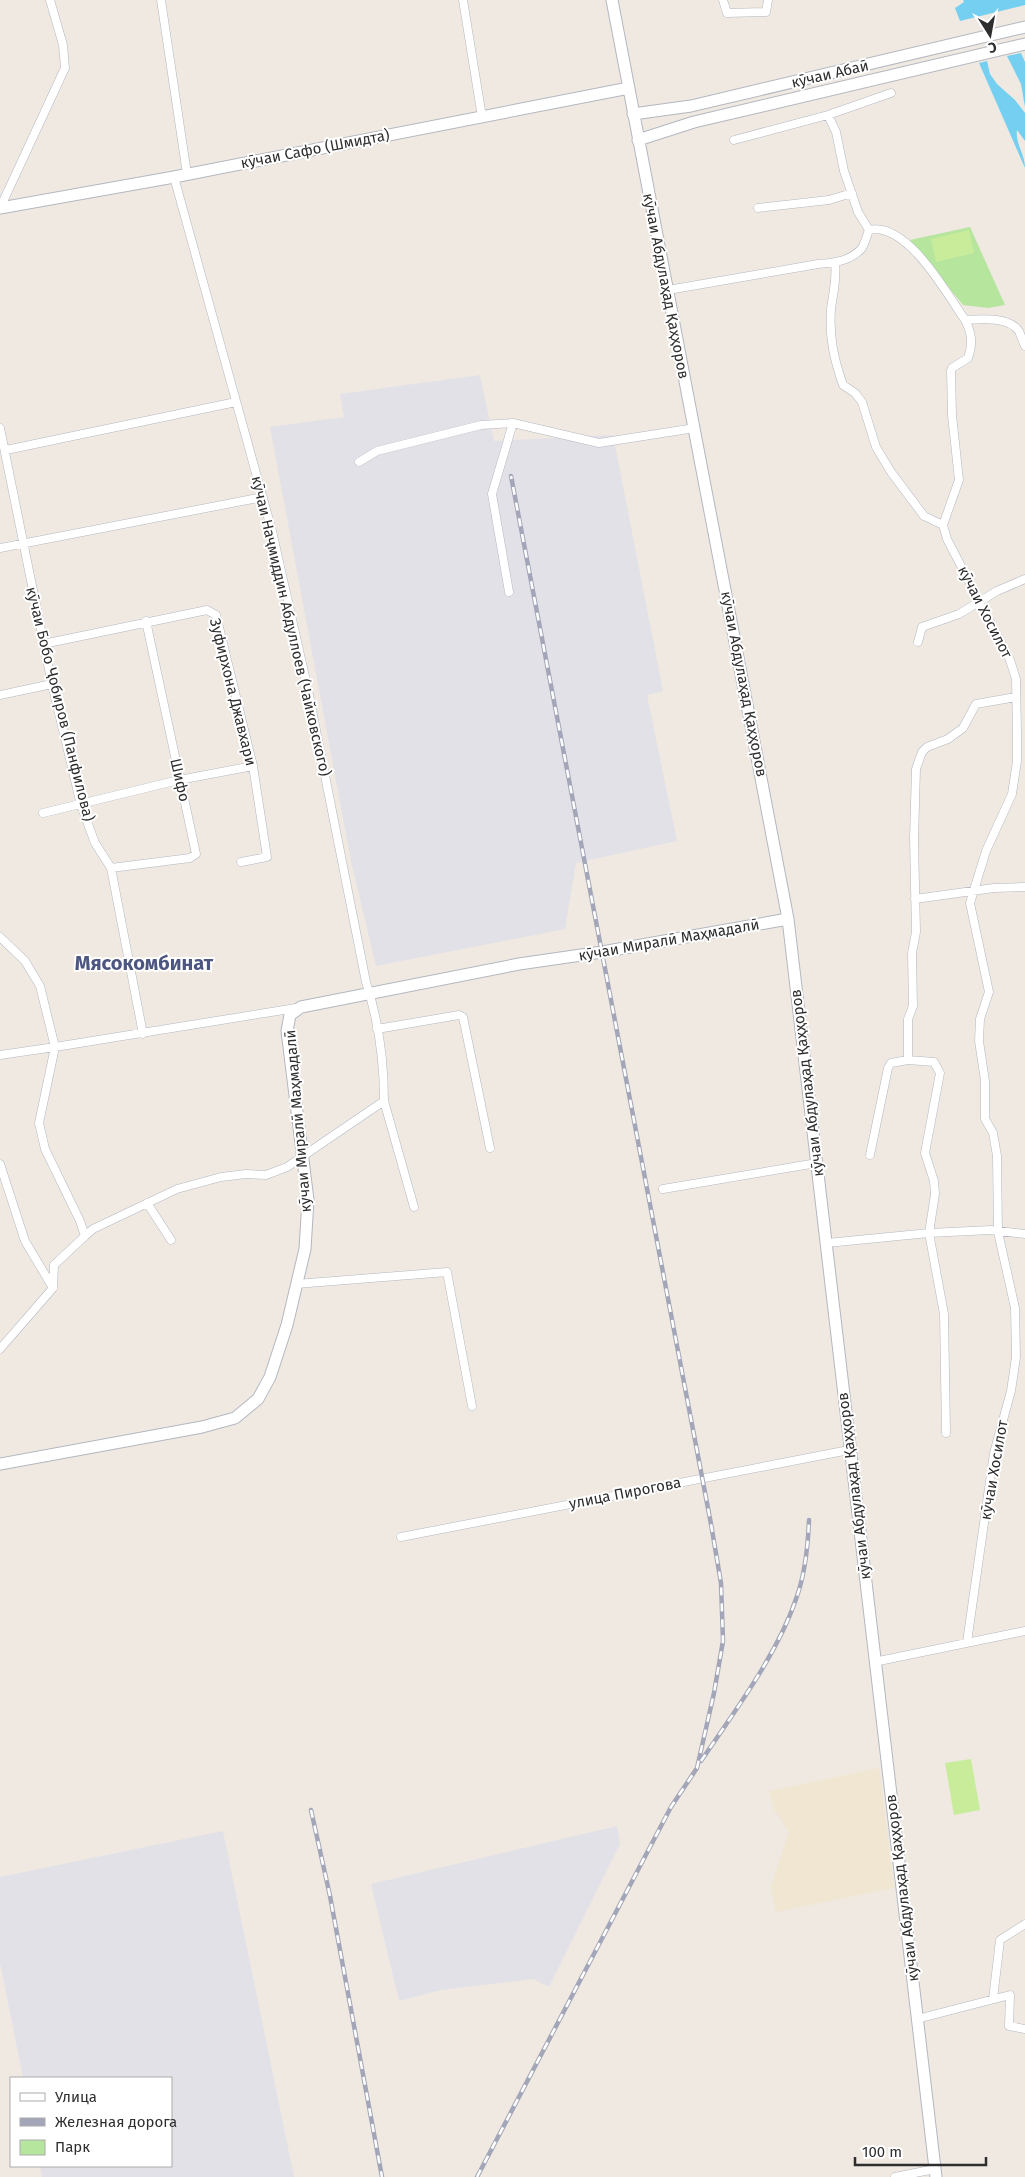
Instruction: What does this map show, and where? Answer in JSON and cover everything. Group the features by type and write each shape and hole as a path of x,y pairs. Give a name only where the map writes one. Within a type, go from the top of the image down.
{"main road":[{"name":"кӯчаи Абдулаҳад Қаҳҳоров","path":"612,0 651,212 695,428 788,919 874,1662 936,2173"},
{"name":"кӯчаи Абаӣ","path":"633,114 691,106 1025,28"},
{"name":"кӯчаи Абаӣ","path":"638,140 694,122 1025,44"},
{"name":"кӯчаи Сафо (Шмидта)","path":"0,208 174,177 629,88"},
{"name":"кӯчаи Миралӣ Маҳмадалӣ","path":"0,1464 196,1428 235,1418 258,1399 270,1377 287,1325 305,1249 308,1200 287,1031 290,1015 301,1007 519,964 602,952 788,919"}],"street":[{"path":"0,208 65,68 62,45 50,0"},
{"path":"161,0 187,174"},
{"path":"463,0 482,117"},
{"path":"723,0 727,13 766,12 768,0"},
{"path":"734,140 828,116 891,94"},
{"path":"828,116 836,132 844,171 858,212 870,230"},
{"name":"кӯчаи Наҷмиддин Абдуллоев (Чайковского)","path":"174,177 263,497 308,690 377,1029 384,1080 384,1101 414,1207"},
{"path":"758,208 829,200 852,193"},
{"path":"835,263 836,271 831,310 832,351 843,386 855,393 862,402 876,447 891,472 924,516 943,525 959,480 952,415 951,371 952,368 968,358 971,349 970,329 938,280 909,245 881,228 870,230"},
{"path":"668,290 818,264 835,263 852,256 862,247 870,230"},
{"path":"964,320 984,319 1011,325 1018,330 1025,346"},
{"path":"6,450 236,402"},
{"path":"359,462 377,450 481,425 512,423 599,443 695,428"},
{"path":"509,592 492,494 512,423"},
{"name":"кӯчаи Бобо Ҷобиров (Панфилова)","path":"0,428 6,450 22,543 52,684 81,805 95,843 111,868 143,1034"},
{"path":"0,548 263,497"},
{"name":"кӯчаи Хосилот","path":"943,525 947,539 981,601 1014,669 1016,697 1017,761 1012,794 986,851 971,899 971,907 989,992 980,1019 979,1040 985,1081 985,1119 993,1133 998,1156 998,1232 1015,1308 1015,1366 1011,1391 994,1453 967,1642"},
{"path":"918,642 922,627 959,614 1004,588 1025,579"},
{"name":"Зуфирхона Джавхари","path":"43,644 146,621 207,610 216,615 253,766 268,857 241,862"},
{"name":"Шифо","path":"111,868 194,856 196,850 179,780 146,621"},
{"path":"0,696 52,684"},
{"path":"908,1060 908,1019 913,1006 912,954 916,932 914,789 916,769 922,752 927,747 948,739 963,728 976,704 1016,697"},
{"path":"44,813 179,780 253,766"},
{"path":"915,899 975,890 1025,887"},
{"path":"0,937 25,961 40,986 55,1047 38,1123 45,1149 80,1221 85,1236"},
{"path":"0,1055 143,1034 301,1007"},
{"path":"377,1029 459,1015 463,1017 490,1148"},
{"path":"870,1155 888,1068 891,1063 908,1060 934,1062 940,1073 925,1152 934,1181 935,1194 929,1233 944,1314 946,1433"},
{"path":"0,1349 53,1288 54,1265 93,1229 177,1189 221,1177 246,1174 266,1175 287,1167 340,1129 384,1101"},
{"path":"663,1189 817,1163"},
{"path":"0,1164 25,1241 53,1288"},
{"path":"147,1204 171,1240"},
{"path":"827,1243 929,1233 998,1232 1025,1234"},
{"path":"296,1284 447,1272 472,1406"},
{"name":"улица Пирогова","path":"401,1537 849,1450"},
{"path":"874,1662 1025,1631"},
{"path":"992,1999 1000,1940 1025,1924"},
{"path":"917,2019 1010,1995 1009,2026 1025,2029"},
{"path":"895,2177 936,2173"}],"shaded area":[{"path":"480,375 494,441 613,435 663,691 647,695 677,841 576,863 565,929 376,966 351,861 270,427 344,417 340,394"},
{"path":"879,1768 894,1888 776,1912 771,1887 789,1832 773,1807 769,1791"},
{"path":"617,1826 620,1844 549,1987 533,1979 441,1990 399,2001 371,1884"},
{"path":"223,1831 294,2177 42,2177 40,2167 172,2167 172,2077 23,2077 0,1963 0,1877"}],"green space":[{"path":"970,227 1005,305 988,308 963,305 910,240"},
{"path":"969,230 974,253 936,262 931,239"},
{"path":"971,1759 980,1810 954,1815 945,1763"}],"water":[{"path":"963,0 1025,0 1025,5 960,21 955,8 964,2"},
{"path":"1021,53 1025,62 1025,107 1021,84 1007,56"},
{"path":"987,61 990,74 997,84 1015,100 1025,113 1025,141 1017,130 1017,135 1025,168 979,63"}],"railway":[{"path":"477,2177 671,1807 697,1768 714,1693 723,1641 721,1583 711,1524 511,476"},
{"path":"701,1761 754,1683 788,1620 802,1580 809,1520"},
{"path":"311,1810 330,1896 382,2177"}],"district":[{"name":"Мясокомбинат","path":"144,963"}]}
